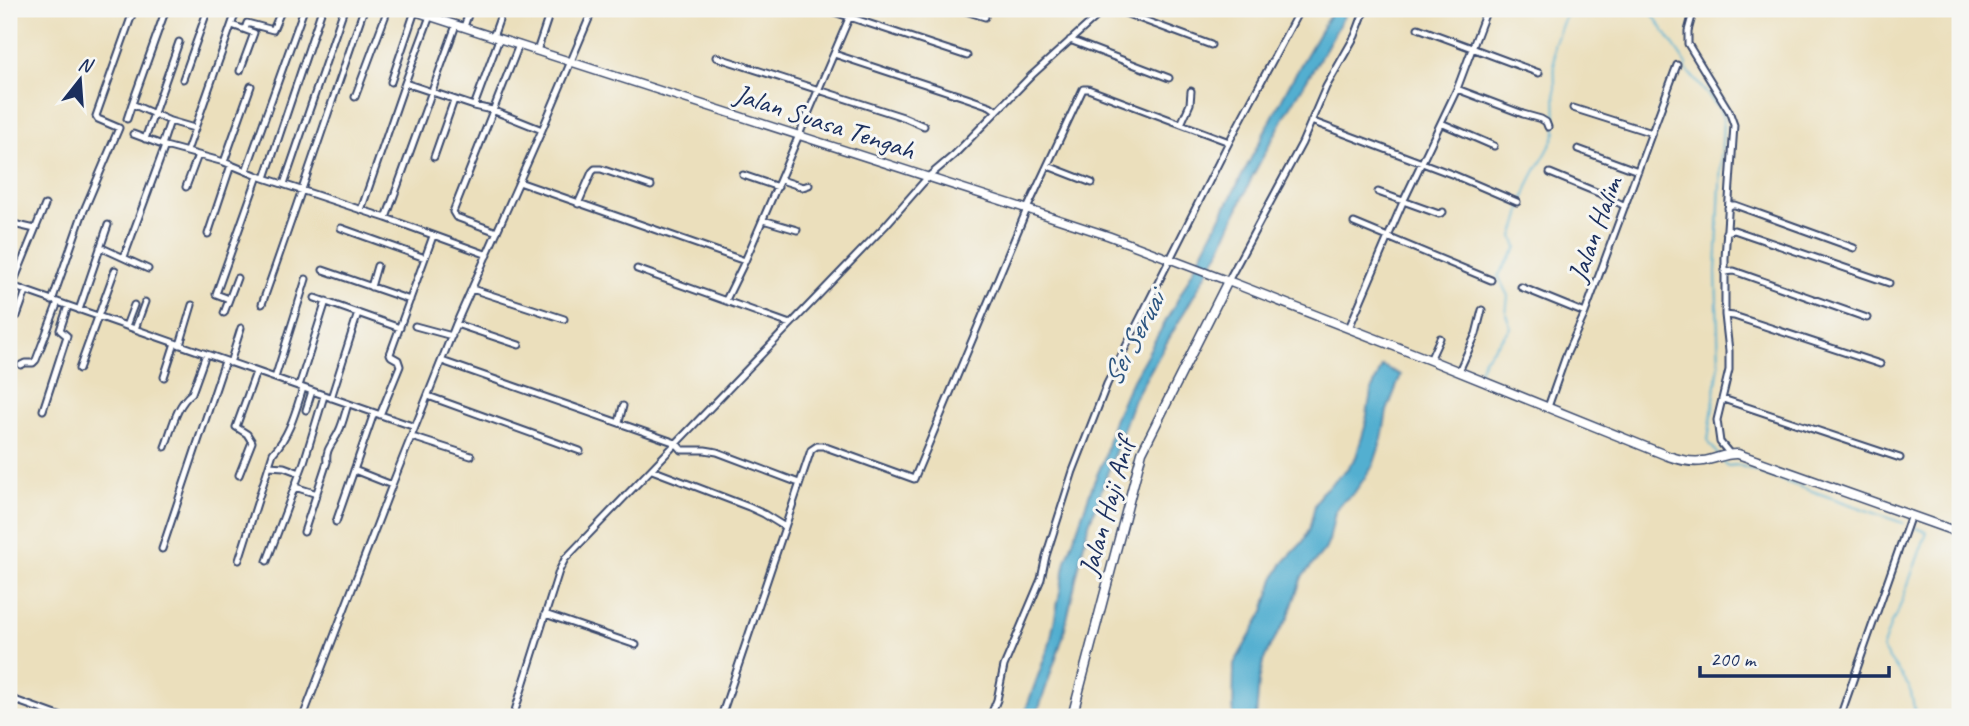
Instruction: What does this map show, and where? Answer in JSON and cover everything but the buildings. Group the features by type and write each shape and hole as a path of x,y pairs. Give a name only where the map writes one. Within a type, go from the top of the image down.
{"main road":[{"path":"1228,281 1680,460 1693,461 1738,454 1960,533"},
{"name":"Jalan Haji Anif","path":"1072,717 1142,452 1228,281"}],"street":[{"path":"21,365 36,360 82,215 119,128 96,116 134,9"},
{"path":"127,120 166,9"},
{"path":"183,79 208,9"},
{"path":"187,151 237,9"},
{"path":"245,29 247,23 273,30 282,9"},
{"path":"246,171 304,9"},
{"path":"229,299 216,294 322,9"},
{"path":"285,184 344,9"},
{"path":"262,304 364,9"},
{"path":"355,97 388,9"},
{"path":"439,19 442,9"},
{"path":"386,218 432,93 460,26 470,9"},
{"path":"474,106 503,9"},
{"path":"537,51 551,9"},
{"path":"303,717 456,324 593,9"},
{"path":"825,9 967,56"},
{"path":"726,300 746,261 853,9"},
{"path":"959,9 985,17"},
{"path":"513,717 565,559 885,226 928,177 954,155 994,109 1105,9"},
{"path":"1114,9 1211,45"},
{"path":"990,717 998,699 1004,666 1038,589 1073,471 1094,415 1122,353 1229,142 1300,9"},
{"path":"1228,281 1301,143 1326,87 1355,36 1365,9"},
{"path":"1349,328 1403,202 1457,89 1487,9"},
{"path":"1694,9 1688,31 1688,44 1729,111 1734,125 1726,232 1725,315 1729,370 1717,420 1717,433 1727,454"},
{"path":"391,82 417,10"},
{"name":"Jalan Suasa Tengah","path":"417,10 496,38 1027,209 1228,281"},
{"path":"361,210 430,16"},
{"path":"232,24 254,33 240,71"},
{"path":"1418,28 1539,73"},
{"path":"1070,40 1169,78"},
{"path":"145,139 179,42"},
{"path":"497,232 456,217 453,212 519,45"},
{"path":"834,54 994,109"},
{"path":"716,57 924,126"},
{"name":"Jalan Halim","path":"1548,407 1677,65"},
{"path":"405,83 492,110 542,130"},
{"path":"224,162 251,86"},
{"path":"721,717 811,450 820,446 914,479 1027,209 1083,89 1229,142"},
{"path":"1457,89 1546,121 1548,127"},
{"path":"1181,124 1190,104 1191,91"},
{"path":"434,157 454,100"},
{"path":"132,104 170,121 194,128"},
{"path":"1573,108 1652,132"},
{"path":"124,257 170,121"},
{"path":"1311,121 1517,202"},
{"path":"1441,123 1494,146"},
{"path":"133,134 224,162 488,255"},
{"path":"1578,149 1638,171"},
{"path":"186,187 198,155"},
{"path":"208,234 231,165"},
{"path":"1048,166 1092,183"},
{"path":"578,204 595,169 650,186"},
{"path":"1550,173 1625,206"},
{"path":"743,175 778,187"},
{"path":"781,180 803,187 809,185"},
{"path":"519,182 746,261"},
{"path":"1378,192 1439,215 1443,212"},
{"path":"45,205 10,286 415,427"},
{"path":"1727,208 1735,205 1854,248"},
{"path":"763,220 797,230"},
{"path":"9,223 35,229"},
{"path":"1354,223 1491,280"},
{"path":"79,310 108,225"},
{"path":"341,228 425,258"},
{"path":"1726,232 1734,230 1889,283"},
{"path":"337,522 354,470 400,366 398,360 390,354 433,236"},
{"path":"100,247 148,269"},
{"path":"371,287 377,266"},
{"path":"637,269 790,324"},
{"path":"79,369 115,270"},
{"path":"323,270 410,300"},
{"path":"1726,272 1734,271 1867,318"},
{"path":"224,313 237,278"},
{"path":"275,378 306,279"},
{"path":"1521,287 1585,313"},
{"path":"472,289 564,319"},
{"path":"17,316 26,291"},
{"path":"315,298 400,328"},
{"path":"239,560 273,453 291,424 326,301"},
{"path":"135,329 145,302"},
{"path":"126,326 134,305"},
{"path":"164,377 192,305"},
{"path":"43,410 67,335 60,330 68,306"},
{"path":"1459,371 1476,334 1482,310"},
{"path":"267,561 358,313"},
{"path":"1725,315 1880,364"},
{"path":"456,324 519,345"},
{"path":"415,326 452,336"},
{"path":"162,549 242,328"},
{"path":"1430,360 1440,338"},
{"path":"166,447 178,411 192,393 206,354"},
{"path":"442,361 677,443 682,450 717,452 799,483"},
{"path":"239,475 252,442 247,434 236,427 256,372"},
{"path":"306,410 312,391"},
{"path":"428,396 580,451"},
{"path":"1723,399 1899,458"},
{"path":"304,532 327,462 327,451 330,443 338,436 348,404"},
{"path":"620,422 623,406"},
{"path":"412,437 471,457"},
{"path":"269,466 284,467 300,473"},
{"path":"354,470 392,485"},
{"path":"652,470 749,507 785,527"},
{"path":"295,487 317,494"},
{"path":"1840,717 1911,515"},
{"path":"545,614 636,645"},
{"path":"9,698 62,717"}],"water":[{"path":"1333,9 1348,9 1286,114 1252,177 1219,252 1134,399 1087,530 1063,637 1036,717 1023,717 1050,643 1066,561 1126,392 1177,301 1288,87"},
{"path":"1382,366 1401,375 1387,411 1373,466 1354,493 1342,502 1335,512 1325,550 1302,577 1288,618 1263,662 1256,717 1233,717 1234,664 1264,611 1274,579 1283,563 1303,542 1321,493 1356,457 1371,392"}],"waterway":[{"path":"1477,375 1484,359 1511,328 1506,314 1508,296 1498,276 1517,248 1513,236 1527,189 1556,132 1554,45 1568,9"},
{"path":"1649,9 1687,65 1685,68 1719,108 1723,118 1716,272 1719,364 1708,441 1718,455"},
{"path":"1721,459 1727,466 1738,465 1903,523"},
{"path":"1916,717 1910,688 1882,649 1927,532 1917,528"}],"water label":[{"name":"Sei Seruai","path":"1133,339"}]}
